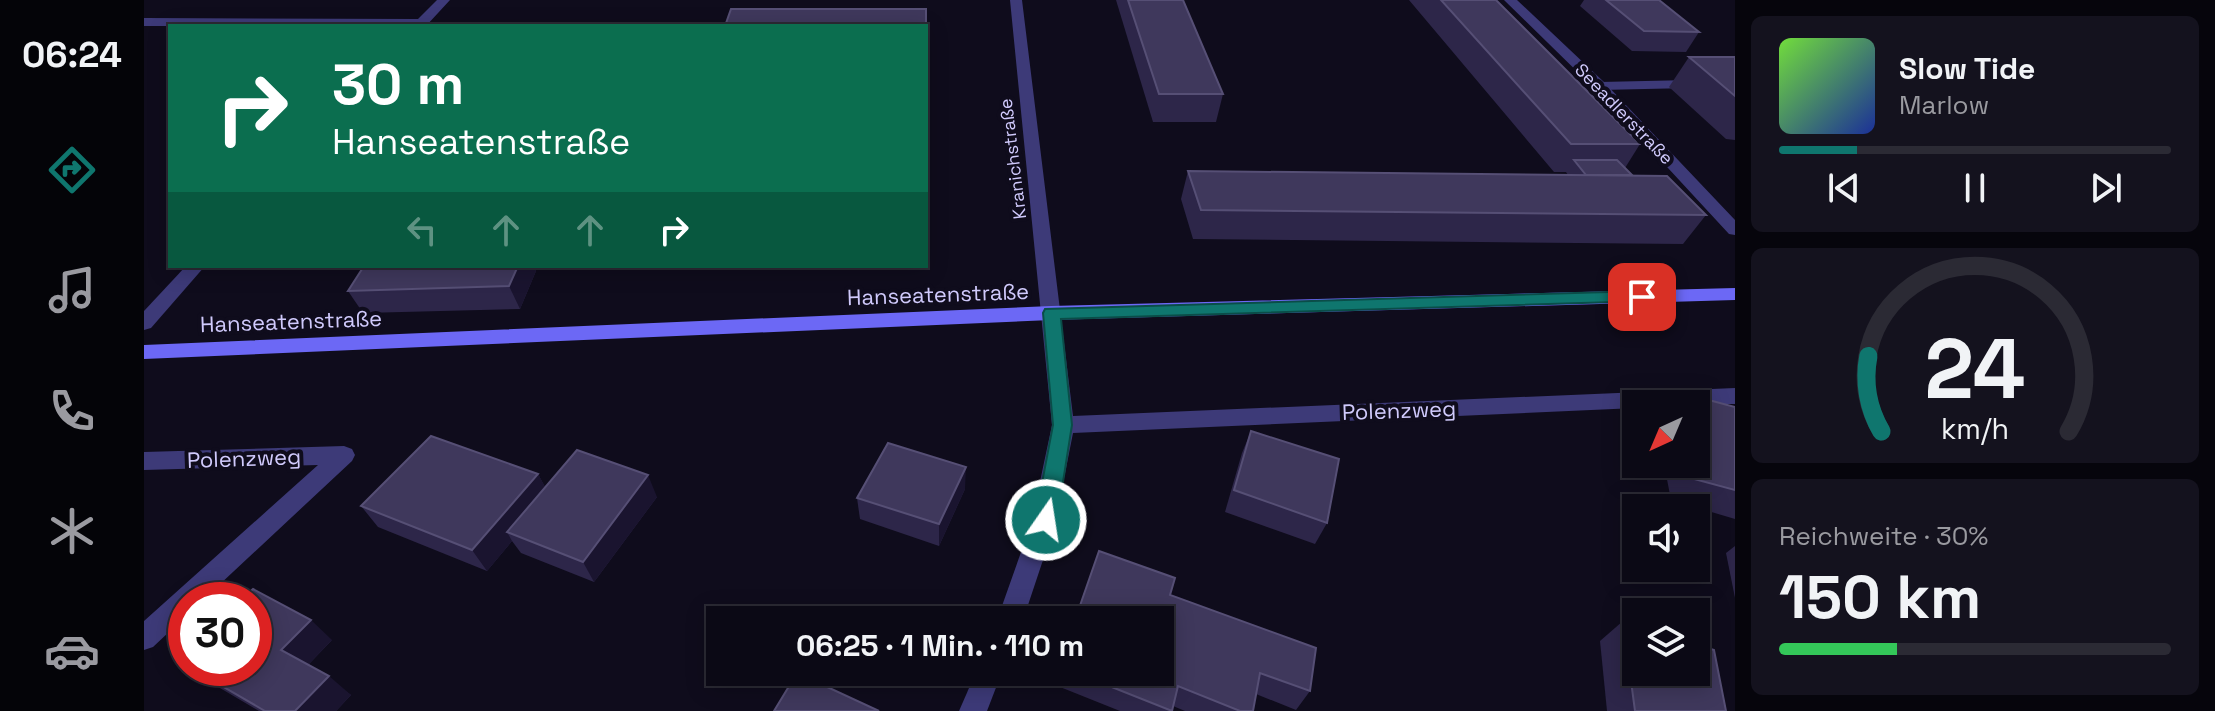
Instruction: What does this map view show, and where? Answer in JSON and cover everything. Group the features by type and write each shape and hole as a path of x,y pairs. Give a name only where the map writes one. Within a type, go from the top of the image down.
{"street":[{"path":"144,22 420,24 444,0"},
{"name":"Kranichstraße","path":"1016,0 1063,425 1054,491 1038,550 1016,606"},
{"name":"Seeadlerstraße","path":"1510,0 1600,86 1735,230"},
{"path":"1600,86 1735,83"},
{"path":"144,323 194,268"},
{"name":"Hanseatenstraße","path":"144,352 1051,313 1735,294"},
{"name":"Polenzweg","path":"1063,425 1735,396"},
{"name":"Polenzweg","path":"144,461 344,455 144,638"},
{"path":"973,711 983,686"}],"building":[{"path":"1128,0 1183,0 1223,94 1159,94"},
{"path":"1441,0 1496,0 1640,144 1571,144"},
{"path":"1606,0 1659,0 1699,32 1644,31"},
{"path":"731,9 926,9 926,24 726,24"},
{"path":"1689,57 1735,57 1735,96"},
{"path":"1574,160 1617,160 1632,175 1586,175"},
{"path":"1188,171 1667,176 1706,215 1201,210"},
{"path":"363,268 517,268 509,286 348,291"},
{"path":"1710,400 1735,407 1735,490 1694,479 1710,478"},
{"path":"1251,431 1339,459 1327,523 1234,490"},
{"path":"431,436 538,474 472,550 361,506"},
{"path":"888,443 966,467 939,524 857,498"},
{"path":"577,450 648,475 583,562 507,532"},
{"path":"1099,551 1175,578 1170,595 1316,648 1310,691 1260,673 1253,711 1240,711 1178,686 1172,711 1109,686 1174,686 1174,606 1080,606"},
{"path":"272,599 311,620 281,650 329,676 295,711 265,711 222,686 272,686"},
{"path":"1710,649 1714,650 1726,711 1635,711 1632,686 1710,686"},
{"path":"789,686 825,686 879,711 774,711"}],"route":[{"path":"1046,520 1054,491 1063,425 1051,313 1642,297"}]}
